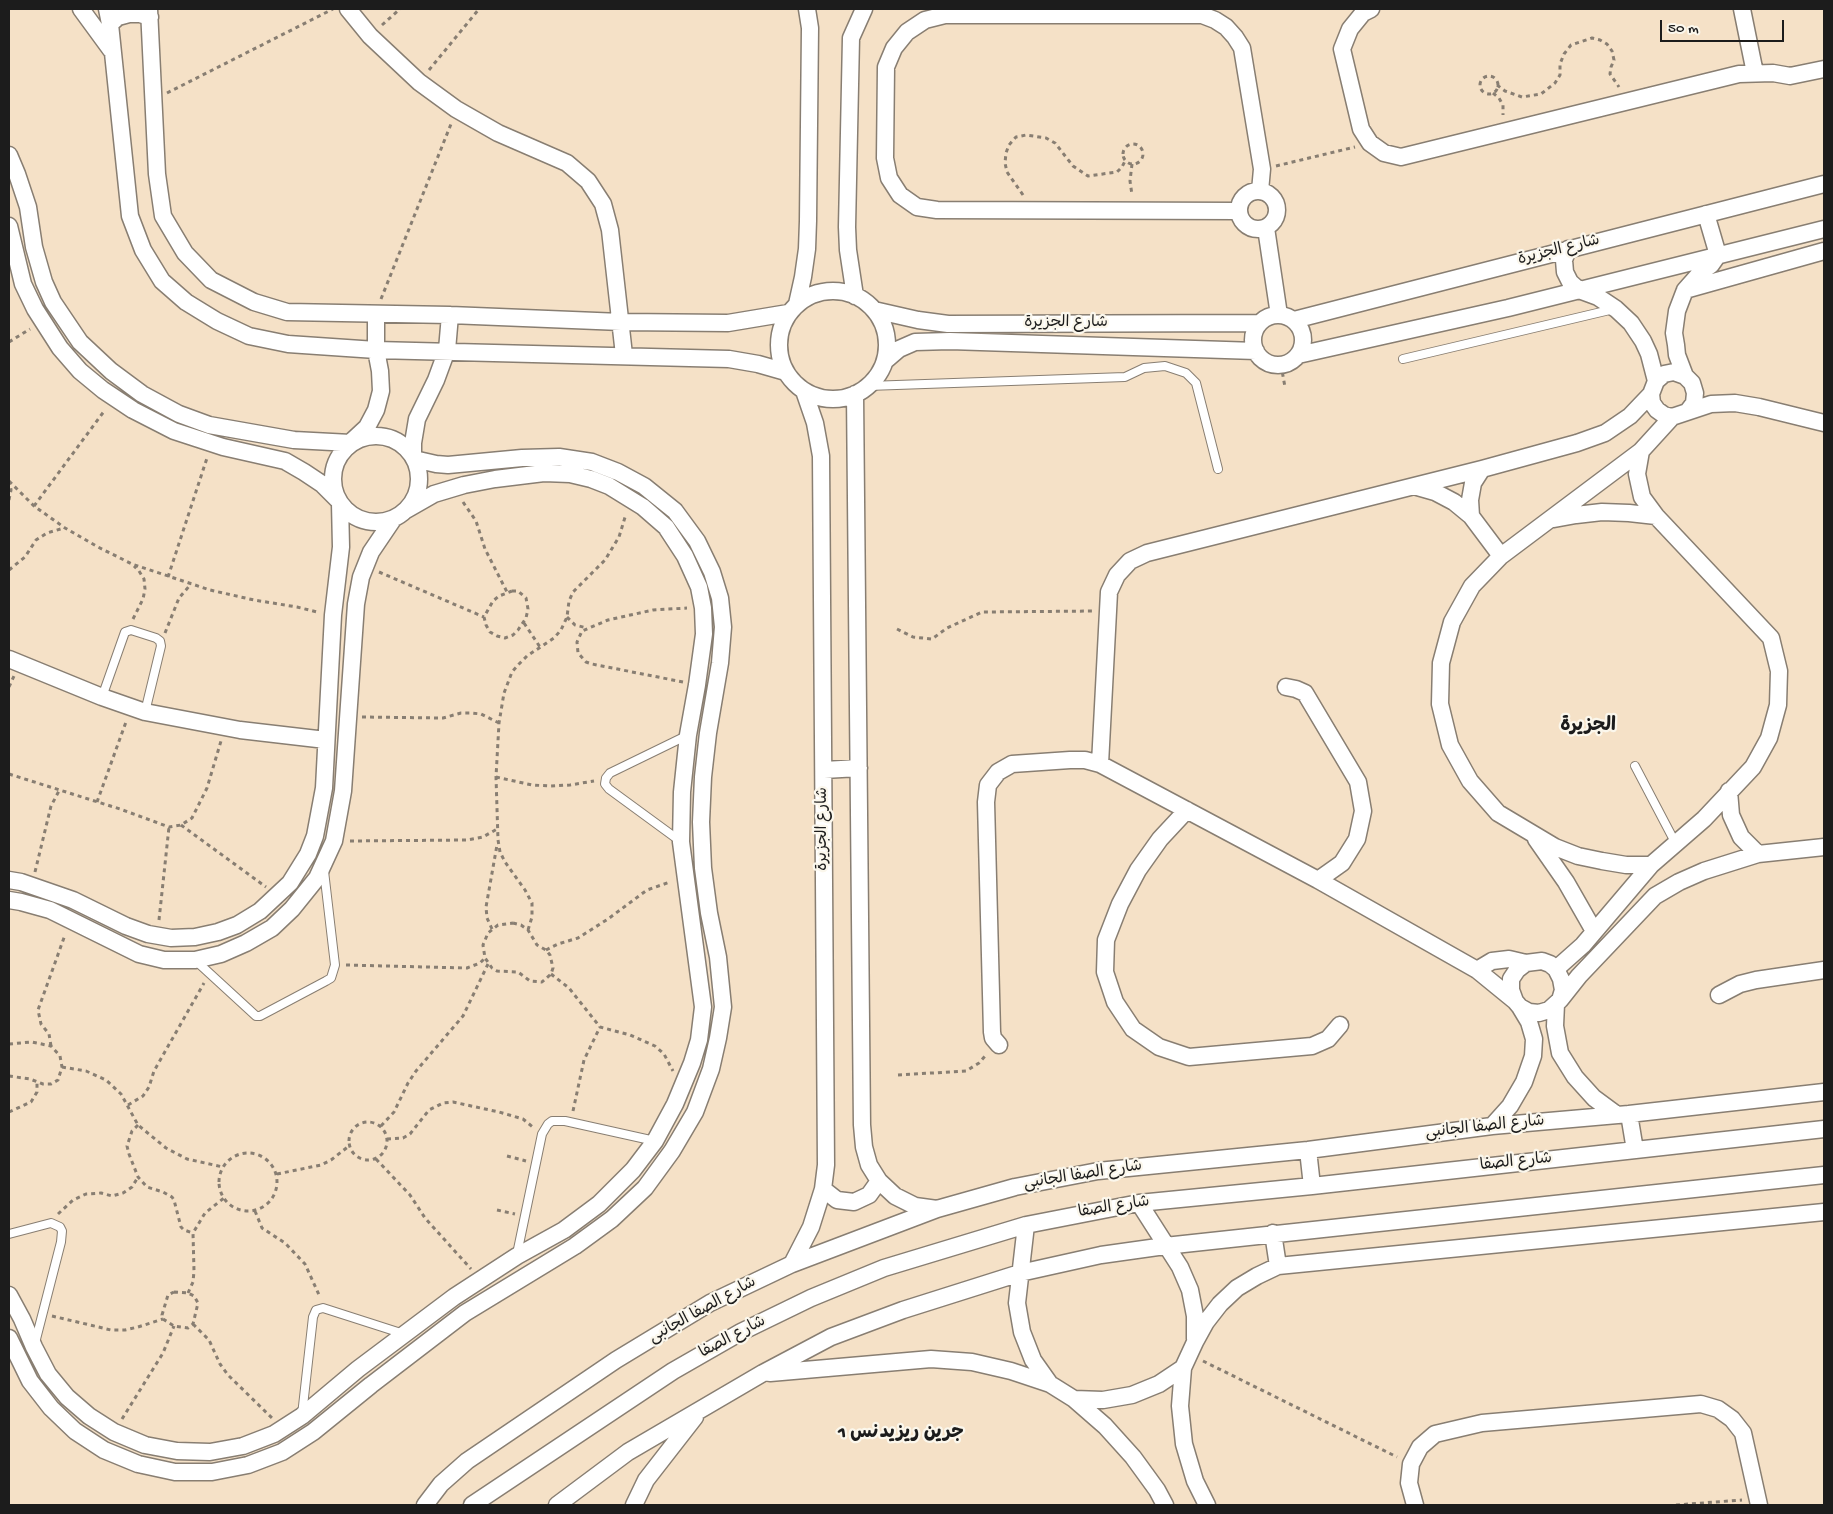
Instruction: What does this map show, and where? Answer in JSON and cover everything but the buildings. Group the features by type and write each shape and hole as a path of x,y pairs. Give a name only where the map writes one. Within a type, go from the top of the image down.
{"street":[{"path":"81,9 112,51"},
{"path":"348,9 370,36 419,82 456,109 498,133 567,163 588,181 603,204 610,230 624,355"},
{"path":"786,372 758,364 729,359 447,350 376,350 288,344 249,336 217,321 186,302 162,281 143,250 130,216 108,16 118,17 129,14 150,13 156,174 163,216 185,253 211,280 254,302 287,312 450,315 621,322 728,323 793,309 810,296 825,291 840,291 855,296 874,310 883,325 887,343 885,361 878,374 862,390 838,399 820,398 804,391 794,383 786,372 780,358 779,342 781,327 793,309 803,277 808,230 810,28 807,9"},
{"path":"855,296 848,250 847,226 851,38 864,9"},
{"path":"1370,9 1363,13 1350,29 1342,49 1361,129 1370,144 1384,153 1401,157 1739,74 1773,73 1790,76 1824,69"},
{"path":"1742,9 1755,73"},
{"path":"1239,211 937,210 917,207 900,195 889,178 885,158 886,67 894,48 907,32 925,20 945,15 1202,15 1215,20 1230,32 1242,48 1262,169 1260,191"},
{"path":"9,155 28,207 34,247 44,282 53,302 80,342 111,371 142,394 179,414 210,425 294,440 352,442 376,435 387,437 398,441 407,449 414,458 419,471 419,485 415,499 400,514 371,552 361,577 356,604 344,791 334,841 324,866 310,889 292,909 272,928 246,943 221,954 195,960 164,960 139,954 50,910 9,900"},
{"name":"شارع الجزيرة","path":"1287,317 1568,249 1824,184"},
{"path":"1260,191 1267,193 1272,198 1277,211 1276,218 1266,228 1257,229 1248,227 1242,220 1239,211 1240,203 1245,196 1252,192 1260,191"},
{"path":"1706,214 1718,255"},
{"path":"9,226 23,284 39,315 60,348 80,370 114,398 133,410 174,431 285,462 322,484 348,512 359,519 370,522 382,522 400,514 419,501 448,489 495,479 544,473 570,474 600,482 643,507 666,527 680,549 699,587 703,608 704,634 688,735 682,792 681,842 703,1007 699,1040 689,1071 655,1141 633,1170 599,1204 564,1230 517,1256 480,1280 404,1334 302,1416 274,1434 243,1446 210,1452 177,1451 144,1445 114,1432 89,1416 66,1397 48,1374 9,1295"},
{"path":"1266,228 1287,317 1303,333 1304,341 1298,356 1294,360 1281,365 1266,362 1256,351 1253,344 1253,337 1259,323 1265,318 1287,317"},
{"path":"1298,356 1508,308 1824,229"},
{"path":"1568,249 1564,260 1565,272 1570,282 1579,290 1598,297 1616,308 1631,323 1643,341 1651,360 1652,403 1664,415 1672,417 1711,404 1735,403 1824,423"},
{"path":"1685,290 1824,250"},
{"path":"1688,411 1694,403 1695,393 1692,383 1685,376 1677,355 1674,333 1677,311 1685,290 1701,272 1711,265 1718,255"},
{"path":"39,315 53,302"},
{"name":"شارع الجزيرة","path":"874,310 918,320 948,324 1259,323"},
{"path":"9,880 32,885 74,900 126,926 171,938 195,937 218,932 237,925 260,912 278,896 300,869 315,836 324,788 332,615 341,547 339,501 332,484 333,468 340,454 367,427 376,410 381,391 376,350 376,314"},
{"path":"414,458 413,443 417,419 436,380 447,350 450,315"},
{"name":"شارع الجزيرة","path":"885,361 898,349 915,342 950,341 1256,351"},
{"path":"1100,764 1109,592 1117,575 1130,561 1147,553 1482,469 1577,443 1605,433 1630,416 1664,374 1674,372 1685,376"},
{"path":"862,390 859,768 862,1125 864,1147 869,1165 879,1181 895,1196 915,1206 937,1209"},
{"name":"شارع الجزيرة","path":"792,1264 811,1227 823,1189 826,1165 821,456 815,423 804,391"},
{"path":"1651,865 1626,865 1578,856 1534,836 1498,812 1470,782 1450,745 1440,704 1441,663 1452,622 1472,586 1501,556 1641,451 1672,417"},
{"path":"1556,969 1570,958 1651,865 1704,819 1753,767 1769,738 1778,705 1779,671 1771,638 1656,516 1642,497 1637,474 1641,451"},
{"path":"9,1338 30,1381 50,1408 76,1431 104,1450 138,1464 175,1472 212,1472 248,1465 282,1452 314,1432 386,1373 465,1313 575,1246 612,1219 645,1188 672,1151 694,1112 711,1069 723,1007 718,957 709,913 703,868 703,777 724,627 720,598 712,572 697,541 675,512 644,486 618,472 592,462 550,458 522,458 448,465 424,462 414,458"},
{"path":"1470,516 1470,500 1474,483 1482,469"},
{"path":"1414,486 1435,492 1454,502 1470,516 1501,556"},
{"path":"1549,520 1602,512 1629,512 1656,516"},
{"path":"9,659 138,710 224,727 326,740"},
{"path":"1286,687 1296,688 1305,693 1358,782 1363,810 1357,839 1342,863 1318,880"},
{"path":"996,1042 986,802 988,785 998,772 1012,764 1070,760 1085,760 1100,764 1318,880 1477,970 1529,1012 1539,1013 1548,1010 1558,1002 1579,976 1655,896 1679,882 1704,871 1758,854 1824,847"},
{"path":"824,770 859,768"},
{"path":"1730,791 1731,815 1734,822 1741,837 1758,854"},
{"path":"1187,810 1160,838 1138,870 1120,904 1106,940 1105,972 1115,1002 1133,1028 1159,1047 1189,1057 1312,1046 1328,1039 1340,1025"},
{"path":"1534,836 1566,882 1594,931"},
{"path":"278,896 292,909"},
{"path":"698,960 718,957"},
{"path":"1477,970 1492,961 1509,959 1526,963 1542,961 1556,969 1562,979 1563,990 1558,1002 1555,1026 1560,1052 1575,1077 1594,1098 1623,1114 1635,1150"},
{"path":"1492,1126 1510,1106 1524,1082 1533,1053 1534,1039 1529,1022 1517,1004 1511,990 1512,979 1517,970 1526,963"},
{"path":"1719,995 1740,984 1756,980 1824,970"},
{"path":"1533,1053 1560,1052"},
{"path":"689,1071 711,1069"},
{"name":"شارع الصفا الجانبى","path":"425,1505 441,1484 467,1461 616,1360 710,1303 792,1264 937,1209 1015,1187 1098,1171 1308,1150 1492,1126 1824,1092"},
{"name":"شارع الصفا","path":"472,1505 673,1370 741,1332 811,1298 884,1268 1026,1225 1139,1203 1312,1186 1824,1129"},
{"path":"1308,1150 1312,1186"},
{"path":"557,1505 628,1452 763,1373 831,1337 903,1310 1020,1273 1101,1255 1164,1246 1824,1174"},
{"path":"823,1189 837,1200 854,1202 869,1195 879,1181"},
{"path":"1139,1203 1164,1246 1180,1267 1190,1290 1195,1316 1180,1406 1184,1444 1195,1481 1207,1505"},
{"path":"1074,1399 1103,1400 1132,1395 1159,1384 1189,1355 1206,1322 1220,1304 1238,1288 1278,1266 1824,1212"},
{"path":"1026,1225 1017,1302 1022,1332 1032,1360 1050,1384"},
{"path":"1273,1233 1278,1266"},
{"path":"763,1373 931,1359 972,1362 1011,1371 1050,1384 1074,1399 1105,1426 1133,1457 1157,1490 1165,1505"},
{"path":"1415,1505 1409,1483 1411,1464 1420,1447 1435,1434 1454,1428 1492,1422 1701,1404 1718,1409 1732,1419 1742,1433 1758,1502"},
{"path":"634,1505 646,1480 701,1410"},
{"path":"104,1450 114,1432"}],"lane":[{"path":"1403,359 1616,308"},
{"path":"862,390 1125,377 1144,368 1166,366 1186,373 1196,383 1218,469"},
{"path":"102,697 123,635 131,630 156,638 160,641 161,646 138,710"},
{"path":"681,842 610,789 606,784 606,778 610,773 688,735"},
{"path":"1635,766 1676,844"},
{"path":"195,960 253,1014 260,1016 331,978 335,965 324,866"},
{"path":"517,1256 542,1134 548,1124 558,1120 571,1122 655,1141"},
{"path":"9,1234 51,1223 60,1227 62,1236 34,1347"},
{"path":"302,1416 314,1313 319,1308 404,1334"}],"path":[{"path":"152,101 334,9"},
{"path":"370,36 400,9"},
{"path":"419,82 479,9"},
{"path":"1502,133 1503,105 1493,93 1488,94 1481,90 1481,81 1484,78 1493,78 1504,91 1522,97 1540,94 1555,83 1560,75 1560,64 1564,54 1571,45 1592,38 1607,44 1612,52 1614,60 1610,67 1610,74 1631,101"},
{"path":"1493,93 1497,85"},
{"path":"376,314 456,109"},
{"path":"1036,211 1007,172 1006,154 1016,137 1026,135 1046,138 1054,143 1073,166 1088,176 1117,172 1125,161"},
{"path":"1133,144 1142,152 1142,159 1132,164 1125,161 1122,154 1126,147 1133,144"},
{"path":"1262,169 1370,144"},
{"path":"1132,164 1130,181 1132,197 1139,212"},
{"path":"9,342 39,315"},
{"path":"1281,365 1285,387"},
{"path":"34,506 114,398"},
{"path":"168,576 212,443"},
{"path":"9,482 34,506 65,528 132,564 192,584 254,600 332,615"},
{"path":"9,482 11,490 9,500"},
{"path":"448,489 459,498 476,521 488,556 508,592"},
{"path":"528,930 532,916 532,903 500,852 498,840 496,777 499,723 504,693 512,672 527,656 554,638 561,630 567,617 572,592 605,560 619,537 628,498"},
{"path":"9,570 25,558 36,540 47,533 65,528"},
{"path":"131,630 132,620 143,599 145,589 144,580 132,564"},
{"path":"365,566 484,617"},
{"path":"160,641 179,598 192,584"},
{"path":"518,591 526,598 528,609 524,623 513,635 505,638 490,632 484,617 493,601 508,592 518,591"},
{"path":"697,685 586,662 578,653 577,642 582,631 587,628 630,614 653,610 703,608"},
{"path":"897,629 913,637 932,639 947,628 982,612 1108,610"},
{"path":"567,617 575,626 587,628"},
{"path":"524,623 540,647"},
{"path":"98,802 138,710"},
{"path":"349,717 444,718 471,713 490,718 499,723"},
{"path":"9,774 169,826 181,825 192,818 207,788 224,727"},
{"path":"496,777 532,785 551,786 588,783 606,778"},
{"path":"32,885 48,815 60,789"},
{"path":"181,825 278,896"},
{"path":"158,936 169,826"},
{"path":"334,841 467,840 483,837 497,829"},
{"path":"492,929 487,918 486,906 498,840"},
{"path":"546,950 589,932 647,890 672,881 686,880"},
{"path":"9,1076 44,1084 51,1084 58,1080 62,1067 60,1056 51,1046 49,1034 41,1024 38,1010 70,920"},
{"path":"513,923 521,925 528,930 537,945 546,950 553,961 554,968 551,974 542,982 536,982 525,978 518,972 497,971 488,964 483,945 488,933 492,929 513,923"},
{"path":"335,965 467,968 480,963 485,958"},
{"path":"381,1126 394,1112 408,1083 416,1072 463,1016 488,964"},
{"path":"128,1105 143,1096 149,1087 154,1070 210,974"},
{"path":"551,974 569,988 600,1027 630,1035 655,1046 664,1054 672,1071 678,1075 689,1071"},
{"path":"571,1122 584,1060 600,1027"},
{"path":"9,1044 32,1042 51,1046"},
{"path":"898,1074 966,1071 979,1064 996,1042"},
{"path":"62,1067 79,1069 100,1076 117,1090 128,1105 138,1125 156,1141 176,1154 199,1163 223,1167"},
{"path":"9,1112 31,1102 37,1092 36,1081"},
{"path":"387,1139 403,1138 410,1134 429,1110 443,1103 453,1102 523,1119 542,1134"},
{"path":"365,1121 381,1126 387,1139 386,1147 382,1154 368,1160 360,1158 353,1153 349,1146 348,1138 351,1130 357,1124 365,1121"},
{"path":"138,1125 128,1138 127,1146 138,1177 147,1187 172,1197 181,1227 193,1233"},
{"path":"277,1174 321,1165 349,1146"},
{"path":"238,1154 257,1154 266,1158 277,1174 278,1182 274,1197 269,1204 255,1211 237,1210 224,1198 219,1186 223,1167 238,1154"},
{"path":"507,1156 537,1163"},
{"path":"376,1158 410,1195 425,1218 480,1280"},
{"path":"46,1224 73,1200 86,1194 112,1196 123,1193 132,1187 138,1177"},
{"path":"188,1293 194,1271 193,1233 205,1213 224,1198"},
{"path":"497,1210 525,1217"},
{"path":"255,1211 262,1228 285,1244 305,1264 328,1310"},
{"path":"174,1292 188,1293 194,1296 198,1303 194,1324 188,1328 174,1326 163,1319 162,1315 168,1295 174,1292"},
{"path":"43,1314 111,1330 138,1328 163,1319"},
{"path":"194,1324 209,1340 220,1364 228,1375 283,1428"},
{"path":"114,1432 163,1353 174,1326"},
{"path":"1189,1355 1411,1464"},
{"path":"1676,1505 1758,1502"}],"district":[{"name":"الجزيرة","path":"1588,727"},
{"name":"جرين ريزيدنس 1","path":"901,1434"}]}
